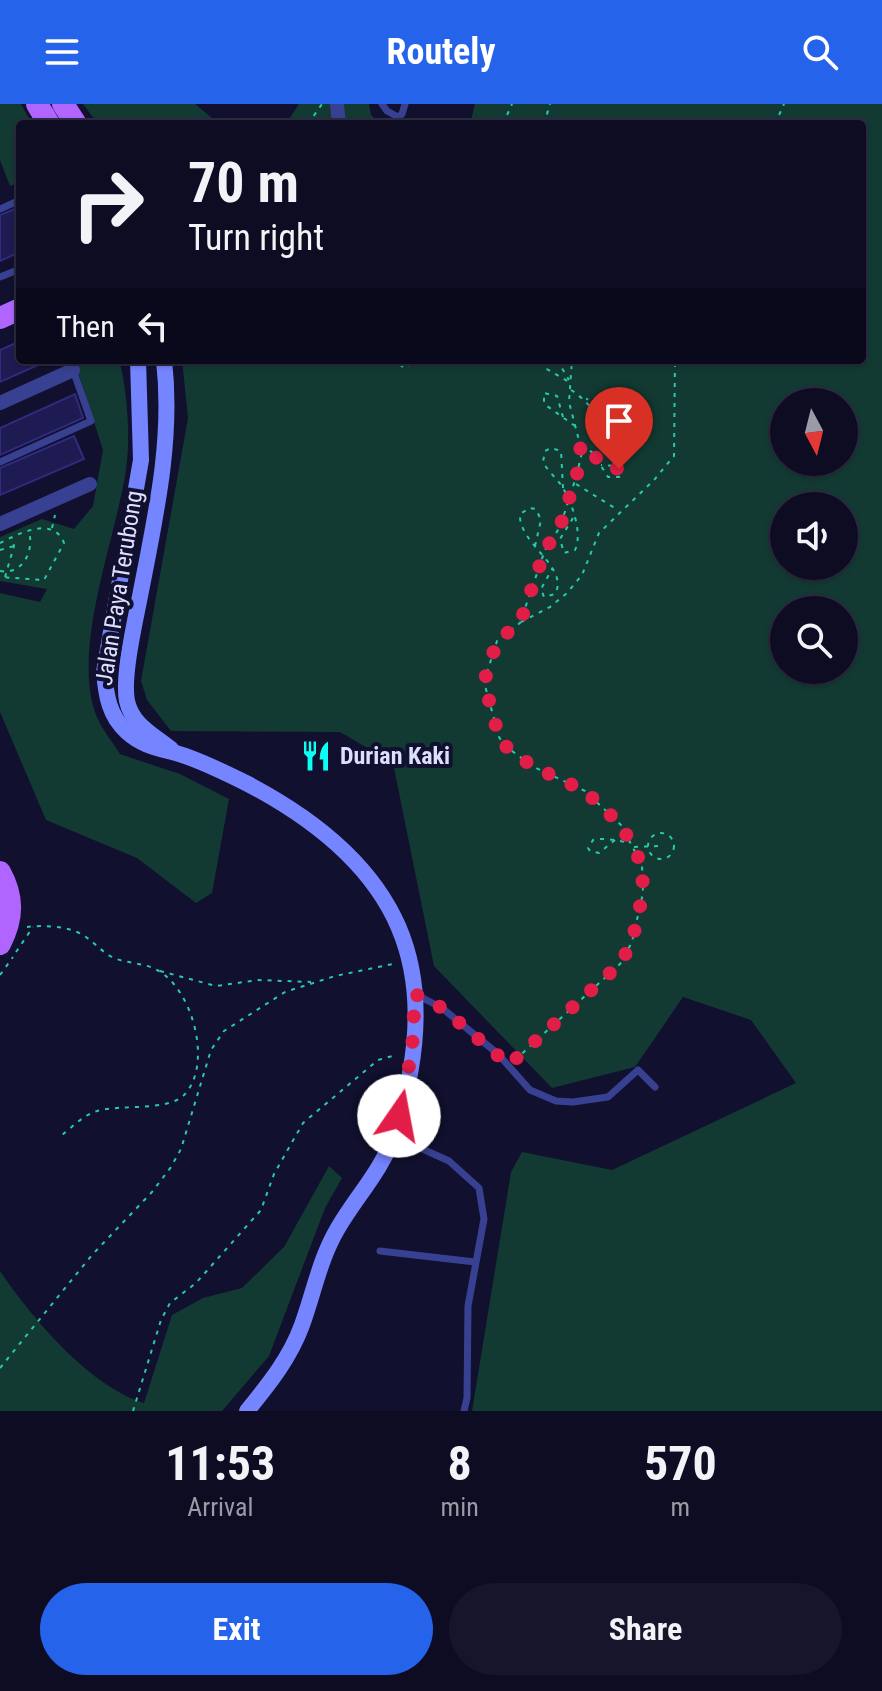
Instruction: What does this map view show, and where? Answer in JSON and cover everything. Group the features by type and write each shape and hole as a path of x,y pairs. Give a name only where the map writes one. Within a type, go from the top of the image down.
{"main road":[{"name":"Jalan Paya Terubong","path":"138,364 141,460 104,672 106,696 114,717 127,733 144,745 175,753"},
{"name":"Jalan Paya Terubong","path":"164,364 168,395 167,436 136,619 127,699 132,716 145,731 175,753"},
{"path":"175,753 248,784 340,844 384,896 399,926 410,961 415,994 412,1051 394,1136 323,1257 291,1352 247,1411"},
{"path":"0,872 10,900 4,936"}],"street":[{"path":"0,403 73,370"},
{"path":"0,524 90,484"}],"lane":[{"path":"382,104 398,117 405,104"},
{"path":"0,462 91,421 73,370"},
{"path":"415,994 442,1008 509,1065 530,1090 556,1101 608,1097 638,1070 655,1087"},
{"path":"394,1136 449,1161 479,1188 484,1219 468,1306 467,1398 464,1411"},
{"path":"380,1251 475,1262"}],"path":[{"path":"544,364 545,368 586,399 601,417 605,420 613,417 611,404 586,399"},
{"path":"559,364 570,385"},
{"path":"520,623 543,555 560,527 575,483 581,444 569,402 572,364"},
{"path":"509,1065 620,964 632,942 644,877 621,825 585,791 532,766 504,745 486,695 486,669 497,641 567,593 582,575 599,533 654,480 674,456 675,364"},
{"path":"563,417 557,396 544,393 544,403 563,417 576,426"},
{"path":"581,444 593,453 608,477 619,477 621,473 616,466 601,465"},
{"path":"563,488 561,451 551,448 545,451 543,462 563,488 573,518 577,545 570,553 564,553 560,539 573,518"},
{"path":"575,483 619,511"},
{"path":"535,546 541,520 536,509 530,508 520,514 520,521 535,546 552,569 558,590 548,598 544,597 541,589 552,569"},
{"path":"51,531 53,522"},
{"path":"0,543 37,527 61,536 64,543 48,577 38,581 2,578"},
{"path":"0,571 6,573 27,559 32,541 29,530"},
{"path":"2,578 14,546 12,538"},
{"path":"0,550 14,546"},
{"path":"661,833 669,835 674,846 671,854 663,859 654,857 647,846 650,838 661,833"},
{"path":"615,840 599,853 588,848 593,840 615,840 632,845 658,846"},
{"path":"4,936 49,927 79,933 112,957 216,986 258,980 316,982"},
{"path":"0,1368 92,1255 152,1192 171,1167 181,1149 211,1050 224,1031 285,992 410,961"},
{"path":"62,1135 93,1111 169,1101 183,1097 191,1087 197,1061 194,1017 175,986 158,970"},
{"path":"133,1411 161,1320 170,1303 196,1283 261,1210 274,1174 303,1123 378,1060 412,1051"}],"green space":[{"path":"0,104 21,104 30,120 16,120 16,184 10,186 0,160"},
{"path":"83,104 195,104 214,120 95,120"},
{"path":"299,104 369,104 371,115 377,120 289,120"},
{"path":"475,104 882,104 882,1411 472,1411 511,1172 522,1152 612,1170 796,1083 751,1020 683,997 635,1067 552,1088 434,966 393,763 340,732 171,731 147,700 141,681 188,418 182,364 866,364 866,120 471,120"},
{"path":"75,364 120,364 128,418 125,476 92,627 90,686 95,712 120,754 180,774 229,799 212,893 196,903 137,858 46,820 0,712 0,593 40,602 47,589 0,581 0,537 42,519 74,529 93,506 103,450"},
{"path":"329,1166 342,1178 325,1208 269,1356 222,1411 0,1411 0,1271 63,1348 103,1382 144,1403 172,1315 203,1298 242,1288 284,1247"}],"building":[{"path":"16,209 16,254 0,261 0,215"},
{"path":"16,343 16,364 40,364 0,382 0,350"},
{"path":"75,394 83,418 0,455 0,428"},
{"path":"74,436 84,459 0,495 0,468"}],"place":[{"name":"Durian Kaki","path":"316,756"}],"route":[{"path":"399,1116 412,1051 415,994 442,1008 509,1065 620,964 632,942 644,877 642,865 621,825 585,791 532,766 504,745 484,682 497,641 520,623 545,550 560,527 577,474 581,444 593,453 601,465 619,469"}]}
